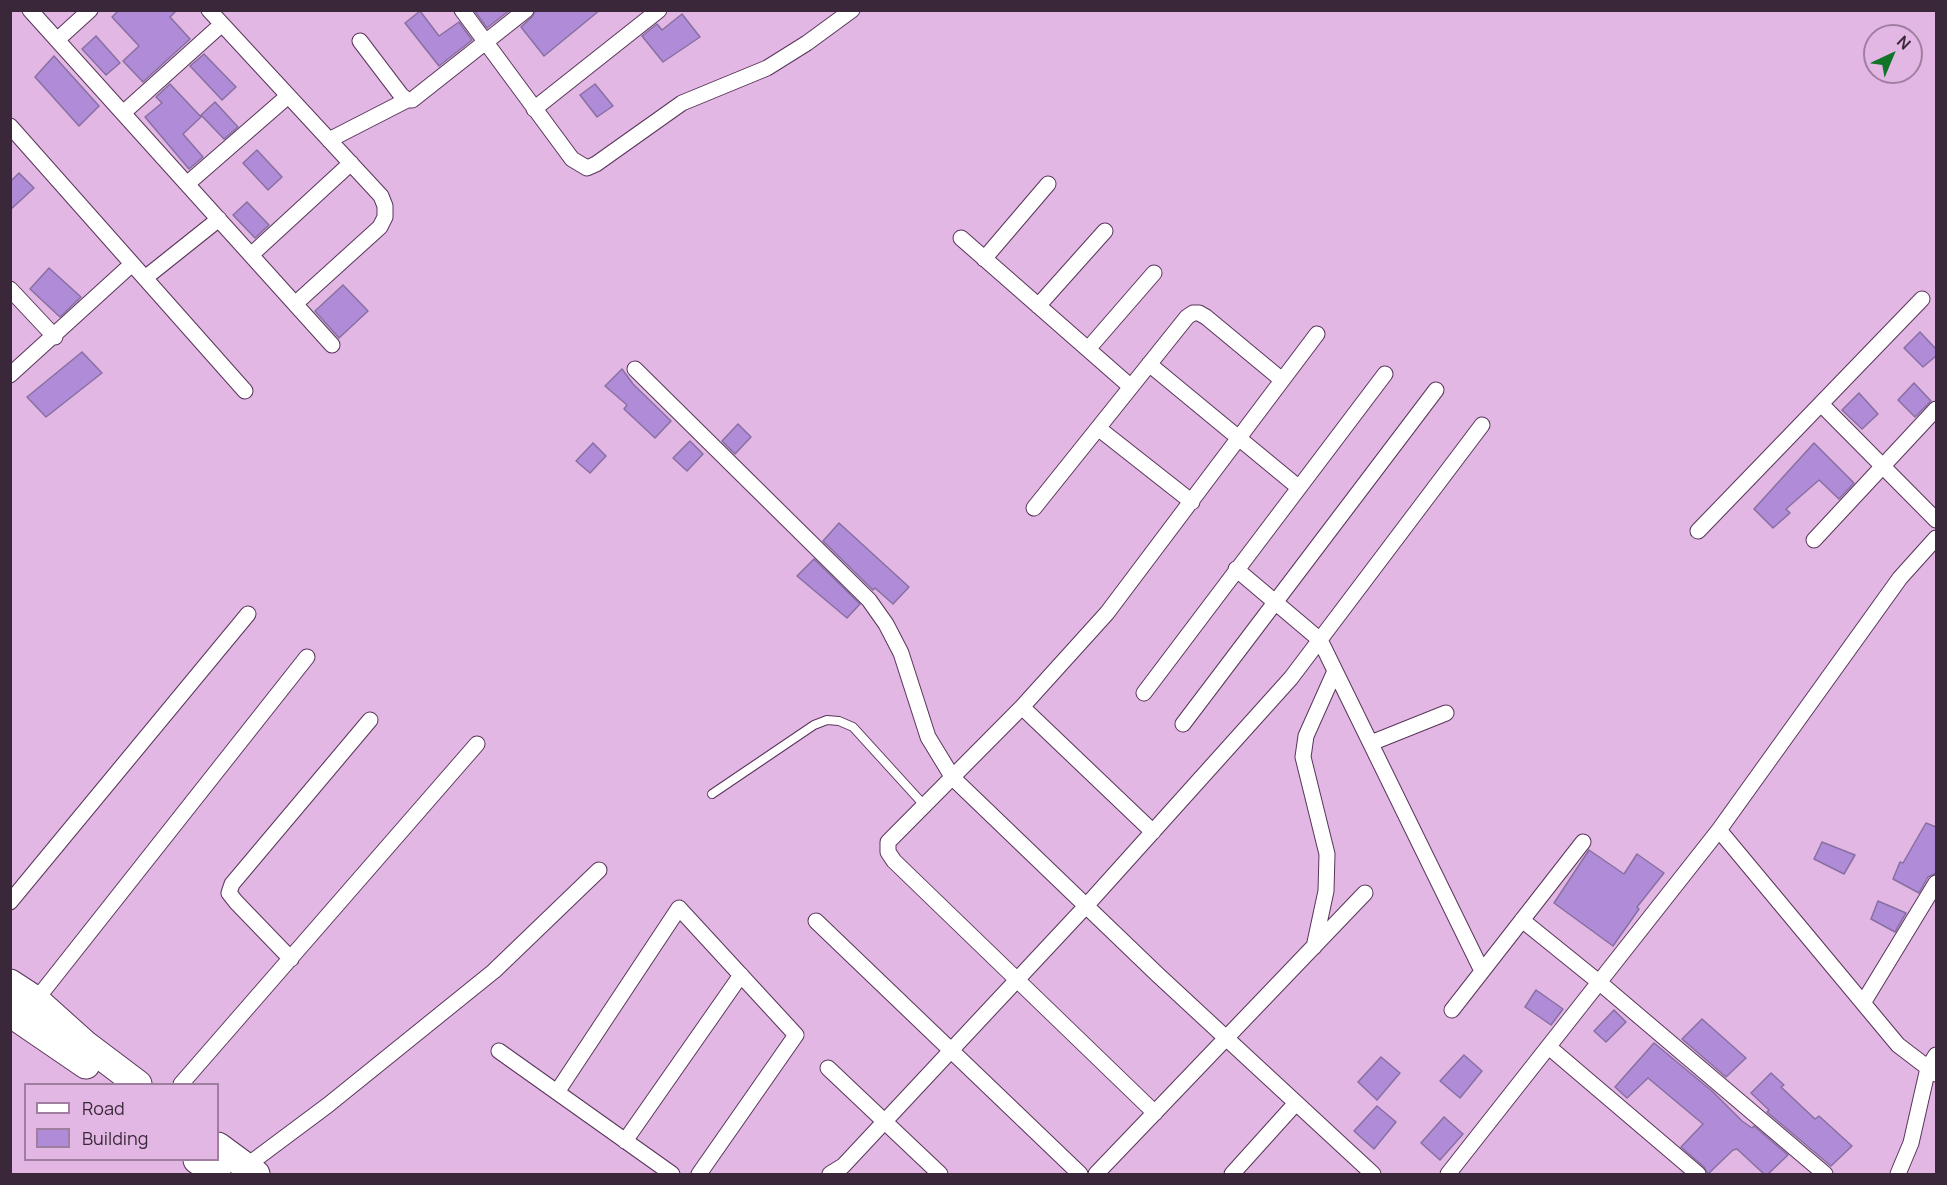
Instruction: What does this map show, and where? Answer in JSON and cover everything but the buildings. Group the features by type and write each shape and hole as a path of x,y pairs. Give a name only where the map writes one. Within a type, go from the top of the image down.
{"highway":[{"path":"10,983 36,1000 80,1050 110,1076 134,1083"},
{"path":"10,1013 80,1050"},
{"path":"219,1147 251,1171"},
{"path":"198,1161 217,1174"}],"street":[{"path":"30,10 332,345"},
{"path":"57,40 90,10"},
{"path":"209,10 381,196 385,206 385,217 380,227 295,304"},
{"path":"462,10 484,44 572,159 586,168 682,104 767,68 807,43 852,10"},
{"path":"329,140 418,96 526,10"},
{"path":"534,109 659,10"},
{"path":"123,113 222,24"},
{"path":"360,41 407,100"},
{"path":"187,184 288,96"},
{"path":"10,126 245,391"},
{"path":"251,255 351,164"},
{"path":"984,259 1048,184"},
{"path":"145,278 219,219"},
{"path":"1038,306 1105,231"},
{"path":"961,238 1131,387"},
{"path":"10,375 55,337 132,264"},
{"path":"1088,349 1154,273"},
{"path":"10,289 55,337"},
{"path":"1698,531 1922,299"},
{"path":"1034,508 1187,317 1199,313 1282,380"},
{"path":"1155,1113 894,861 888,852 888,842 1022,707 1133,581 1317,334"},
{"path":"1149,364 1298,488"},
{"path":"636,369 869,600 886,624 901,653 928,737 953,778 1226,1039 1373,1174"},
{"path":"1144,693 1384,374"},
{"path":"1183,724 1436,390"},
{"path":"1821,404 1936,520"},
{"path":"1814,540 1936,409"},
{"path":"830,1174 843,1166 1086,906 1291,678 1482,425"},
{"path":"1098,428 1192,502"},
{"path":"1448,1174 1550,1048 1719,830 1900,578 1936,538"},
{"path":"1236,569 1320,640 1482,971"},
{"path":"10,902 249,614"},
{"path":"36,1000 307,657"},
{"path":"1314,947 1326,891 1327,854 1303,757 1306,736 1335,671"},
{"path":"1022,707 1153,832"},
{"path":"1371,743 1446,713"},
{"path":"291,959 229,893 232,884 370,720"},
{"path":"182,1083 477,744"},
{"path":"1719,830 1898,1045 1932,1071"},
{"path":"1452,1010 1583,842"},
{"path":"251,1171 328,1105 494,971 598,870"},
{"path":"1863,1004 1936,883"},
{"path":"1096,1174 1365,893"},
{"path":"557,1092 679,908 796,1035 699,1174"},
{"path":"1522,920 1600,983 1825,1174"},
{"path":"816,921 1080,1174"},
{"path":"625,1141 741,975"},
{"path":"1550,1048 1698,1174"},
{"path":"499,1051 672,1174"},
{"path":"1898,1174 1911,1143 1936,1055"},
{"path":"828,1068 940,1174"},
{"path":"1232,1174 1296,1103"}],"lane":[{"path":"712,794 814,725 827,720 839,721 853,727 924,805"}]}
